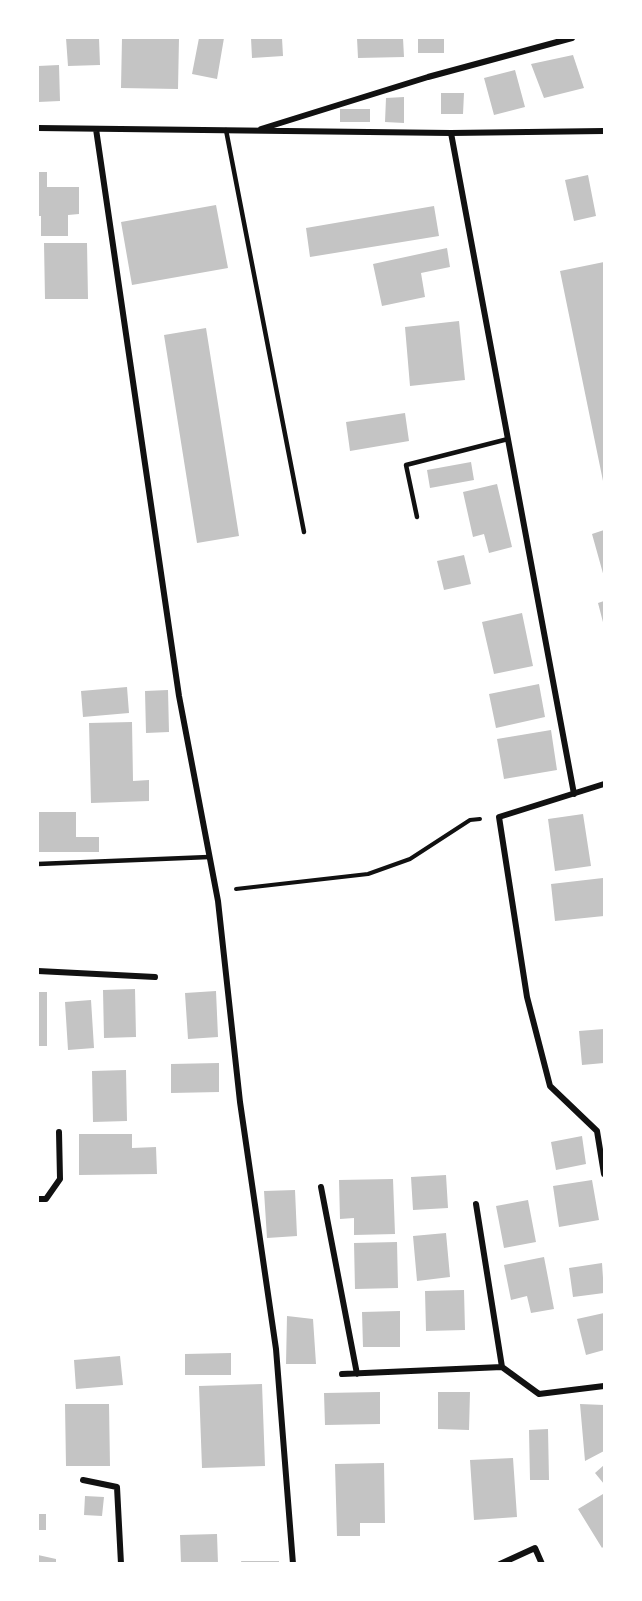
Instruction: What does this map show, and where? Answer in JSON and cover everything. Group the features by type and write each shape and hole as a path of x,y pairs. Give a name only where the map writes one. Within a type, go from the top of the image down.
{"street":[{"path":"254,131 428,77 572,38"},
{"path":"38,128 451,133 604,131"},
{"path":"96,129 179,696 216,891 240,1102 276,1349 293,1563"},
{"path":"451,133 574,794"},
{"path":"604,784 499,817 527,997 550,1086 597,1131 604,1174"},
{"path":"38,971 155,977"},
{"path":"38,1199 46,1199 60,1179 59,1132"},
{"path":"321,1187 357,1374"},
{"path":"476,1204 502,1367"},
{"path":"342,1374 502,1367 539,1394 604,1386"},
{"path":"83,1480 117,1487 121,1563"},
{"path":"500,1563 535,1548 542,1563"}],"lane":[{"path":"226,130 304,532"},
{"path":"417,517 406,465 508,439"},
{"path":"38,864 209,856"}],"path":[{"path":"216,891 369,874 410,860 470,820 499,817"}],"building":[{"path":"66,38 99,38 100,65 68,66"},
{"path":"122,38 179,38 178,89 121,88"},
{"path":"199,38 224,38 217,79 192,74"},
{"path":"251,38 282,38 283,56 252,58"},
{"path":"357,38 403,38 404,57 358,58"},
{"path":"418,38 444,38 444,53 418,53"},
{"path":"573,55 584,88 544,98 531,64"},
{"path":"59,65 60,101 38,102 38,66"},
{"path":"515,70 525,107 494,115 484,78"},
{"path":"441,93 464,93 463,114 441,114"},
{"path":"404,97 404,123 385,122 386,98"},
{"path":"340,109 370,109 370,122 340,122"},
{"path":"38,172 47,172 47,187 79,187 79,214 68,215 68,236 41,236 41,216 38,216"},
{"path":"588,175 596,216 574,221 565,180"},
{"path":"216,205 228,268 132,285 121,222"},
{"path":"434,206 439,236 310,257 306,228"},
{"path":"44,243 87,243 88,299 45,299"},
{"path":"447,248 450,267 421,273 425,297 382,306 373,264"},
{"path":"604,262 604,481 603,481 560,271"},
{"path":"459,321 465,380 410,386 405,327"},
{"path":"206,328 239,536 197,543 164,335"},
{"path":"405,413 409,441 350,451 346,422"},
{"path":"471,462 474,480 430,488 427,470"},
{"path":"497,484 512,547 489,553 484,534 473,537 463,492"},
{"path":"604,530 604,577 592,534"},
{"path":"464,555 471,584 444,590 437,561"},
{"path":"604,601 604,626 598,603"},
{"path":"522,613 533,666 494,674 482,622"},
{"path":"539,684 545,717 496,728 489,694"},
{"path":"127,687 129,713 83,717 81,691"},
{"path":"168,690 169,732 146,733 145,691"},
{"path":"132,722 133,781 149,780 149,801 91,803 89,723"},
{"path":"551,730 557,770 504,779 497,739"},
{"path":"38,812 76,812 76,837 99,837 99,852 38,852"},
{"path":"583,814 591,866 555,871 548,819"},
{"path":"603,878 604,916 555,921 551,884"},
{"path":"135,989 136,1037 104,1038 103,990"},
{"path":"216,991 218,1037 188,1039 185,993"},
{"path":"38,992 47,992 47,1046 38,1046"},
{"path":"91,1000 94,1048 68,1050 65,1002"},
{"path":"604,1029 604,1063 582,1065 579,1031"},
{"path":"219,1063 219,1092 171,1093 171,1064"},
{"path":"126,1070 127,1121 93,1122 92,1071"},
{"path":"79,1134 132,1134 132,1148 156,1147 157,1174 79,1175"},
{"path":"582,1136 586,1164 556,1170 551,1142"},
{"path":"446,1175 448,1208 413,1210 411,1177"},
{"path":"393,1179 395,1234 354,1235 354,1218 340,1219 339,1180"},
{"path":"592,1180 599,1220 559,1227 553,1186"},
{"path":"295,1190 297,1236 267,1238 264,1191"},
{"path":"528,1200 536,1242 504,1248 496,1206"},
{"path":"446,1233 450,1277 417,1281 413,1236"},
{"path":"397,1242 398,1288 355,1289 354,1243"},
{"path":"544,1257 554,1309 531,1313 527,1296 511,1300 504,1265"},
{"path":"602,1263 604,1293 573,1297 569,1268"},
{"path":"464,1290 465,1330 426,1331 425,1291"},
{"path":"400,1311 400,1347 363,1347 362,1312"},
{"path":"604,1313 604,1350 586,1355 577,1319"},
{"path":"287,1316 313,1319 316,1364 286,1364"},
{"path":"231,1353 231,1375 185,1375 185,1354"},
{"path":"120,1356 123,1385 76,1389 74,1360"},
{"path":"262,1384 265,1466 202,1468 199,1386"},
{"path":"380,1392 380,1424 325,1425 324,1393"},
{"path":"438,1392 470,1392 469,1430 438,1429"},
{"path":"65,1404 109,1404 110,1466 66,1466"},
{"path":"580,1404 604,1405 604,1451 585,1461"},
{"path":"548,1429 549,1480 530,1480 529,1430"},
{"path":"513,1458 517,1517 474,1520 470,1460"},
{"path":"384,1463 385,1523 360,1523 360,1536 337,1536 335,1464"},
{"path":"604,1465 604,1484 595,1473"},
{"path":"603,1494 604,1546 602,1548 578,1509"},
{"path":"85,1496 104,1497 102,1516 84,1515"},
{"path":"38,1514 46,1514 46,1530 38,1530"},
{"path":"217,1534 218,1564 181,1564 180,1535"},
{"path":"38,1555 56,1559 56,1564 38,1564"},
{"path":"241,1561 279,1561 279,1564 242,1564"}]}
